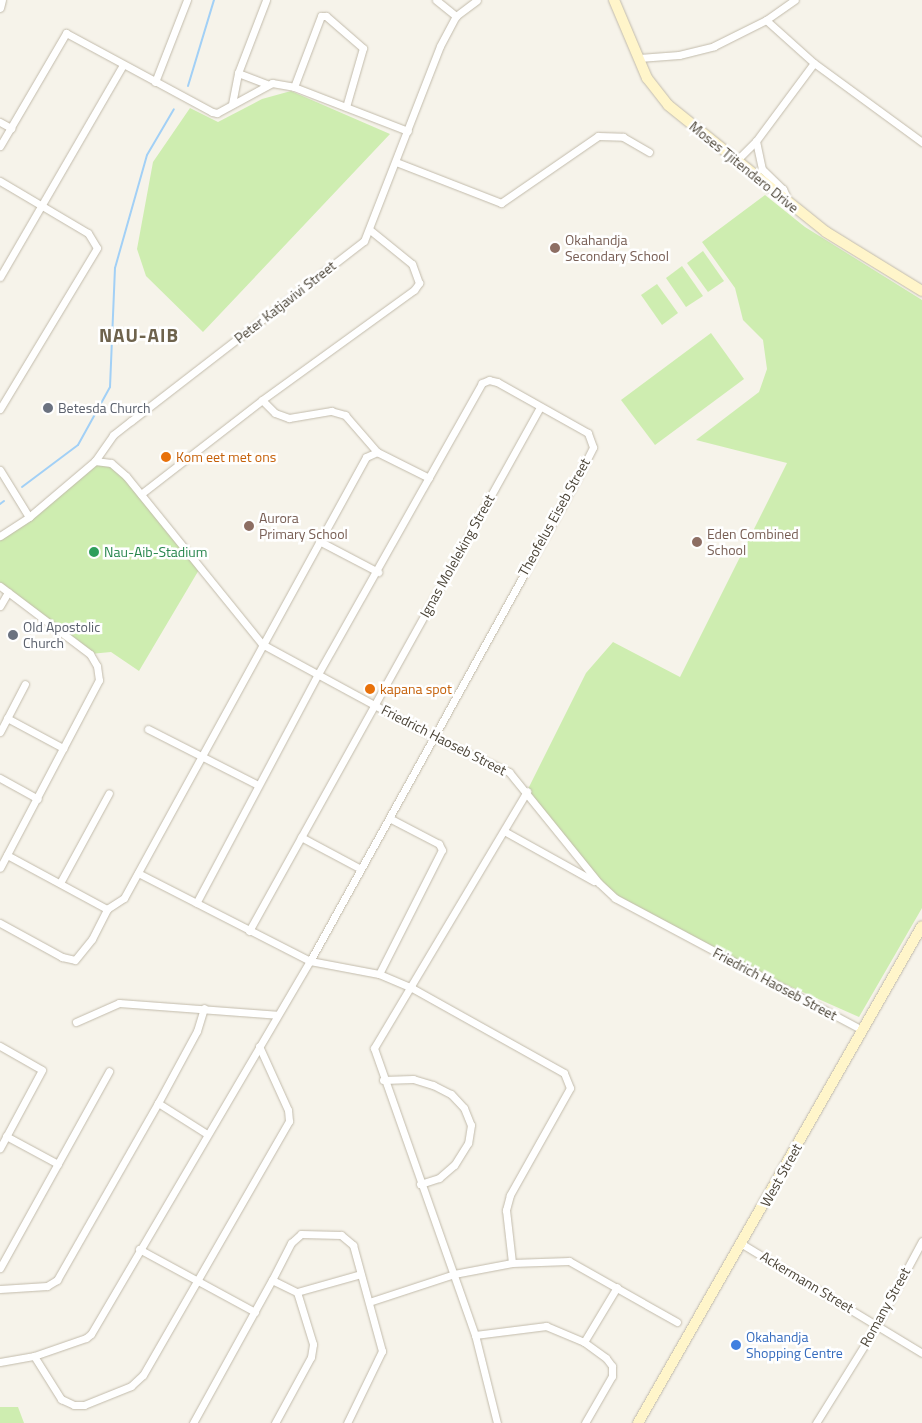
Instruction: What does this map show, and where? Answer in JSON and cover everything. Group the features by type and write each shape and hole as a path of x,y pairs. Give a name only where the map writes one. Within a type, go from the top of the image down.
{"street":[{"path":"0,8 2,0"},
{"path":"155,82 187,0"},
{"path":"232,104 238,73 266,0"},
{"path":"436,0 456,16"},
{"name":"Peter Katjavivi Street","path":"0,536 28,517 95,461 113,435 353,250 370,230 440,46 456,16 477,0"},
{"name":"Moses Tjitendero Drive","path":"614,0 647,78 668,105 790,206 826,232 922,291"},
{"path":"640,58 679,55 714,46 766,20 795,0"},
{"path":"294,88 321,16 326,16 363,48 346,107"},
{"path":"766,20 814,63 922,142"},
{"path":"0,146 64,34 68,34 212,112 232,104 266,84"},
{"path":"736,161 756,141 814,63"},
{"path":"0,277 123,65"},
{"path":"238,73 266,84 294,88 408,131"},
{"path":"0,122 11,128"},
{"path":"396,162 501,203 598,136 622,137 650,152"},
{"path":"756,141 762,169 783,189 790,206"},
{"path":"0,181 88,233 97,248 0,410"},
{"path":"141,494 262,400 414,290 419,283 412,264 370,230"},
{"name":"Theofelus Eiseb Street","path":"0,1362 34,1356 91,1334 206,1134 310,961 359,868 389,818 593,446 588,433 497,382 489,380 482,383 378,572 318,674 196,903"},
{"path":"262,400 275,413 289,418 331,411 345,415 377,452 429,478"},
{"name":"Ignas Moleleking Street","path":"249,931 540,407"},
{"path":"0,923 62,957 74,960 92,939 107,908 124,898 202,759 262,644 366,456 377,452"},
{"name":"Friedrich Haoseb Street","path":"95,461 111,463 141,494 262,644 433,737 495,763 509,772 527,791 599,883 615,898 660,924 862,1030"},
{"path":"0,470 28,517"},
{"path":"319,541 378,572"},
{"path":"0,586 90,654 97,666 99,680 0,868"},
{"path":"0,606 8,592"},
{"path":"0,732 25,684"},
{"path":"8,718 63,748"},
{"path":"148,729 202,759 258,785"},
{"path":"0,778 38,799"},
{"path":"497,1423 475,1335 383,1080 374,1048 412,988 527,791"},
{"path":"60,883 109,793"},
{"path":"380,974 442,850 439,844 389,818"},
{"path":"504,831 599,883"},
{"path":"301,838 359,868"},
{"path":"7,855 107,908"},
{"path":"138,873 310,961 380,974 412,988 564,1073 569,1080 570,1088 510,1195 506,1210 512,1263"},
{"name":"West Street","path":"638,1423 922,926"},
{"path":"76,1022 119,1003 277,1014"},
{"path":"0,1289 41,1286 57,1280 197,1031 204,1008"},
{"path":"0,1046 42,1070 0,1148"},
{"path":"34,1356 61,1399 74,1405 84,1405 131,1386 143,1375 198,1283 289,1121 288,1110 259,1046"},
{"path":"0,1268 110,1072"},
{"path":"383,1080 413,1079 445,1091 464,1108 471,1125 468,1143 454,1165 439,1178 420,1184"},
{"path":"158,1103 206,1134"},
{"path":"6,1136 58,1164"},
{"path":"193,1423 255,1312 290,1243 301,1234 348,1238 353,1245 382,1351 348,1423"},
{"name":"Romany Street","path":"816,1423 877,1324 922,1241"},
{"name":"Ackermann Street","path":"742,1244 922,1353"},
{"path":"139,1250 255,1312"},
{"path":"369,1302 454,1274 512,1263 569,1261 677,1322"},
{"path":"272,1280 297,1292 361,1274"},
{"path":"584,1342 617,1287"},
{"path":"276,1423 311,1356 313,1344 297,1292"},
{"path":"475,1335 546,1326 584,1342 606,1358 612,1366 612,1376 585,1423"}],"green space":[{"path":"291,91 390,134 203,332 146,276 137,249 153,162 190,108 218,122 262,99"},
{"path":"765,195 805,227 922,300 922,908 859,1017 728,959 615,898 527,791 586,673 613,642 680,677 787,463 696,440 759,392 767,369 763,340 743,320 735,288 702,242"},
{"path":"703,251 724,281 708,292 687,263"},
{"path":"682,266 703,296 686,307 666,278"},
{"path":"657,284 678,313 662,325 641,295"},
{"path":"711,333 744,379 655,445 621,400"},
{"name":"Nau-Aib-Stadium","path":"95,461 111,463 200,568 139,671 111,652 90,654 0,586 0,536"},
{"path":"0,1407 18,1407 24,1423 0,1423"}],"waterway":[{"path":"188,86 214,0"},
{"path":"22,487 78,445 110,387 115,268 147,155 174,109"},
{"path":"0,504 4,501"}],"place":[{"name":"Okahandja Secondary School","path":"555,248"},
{"name":"Betesda Church","path":"48,408"},
{"name":"Kom eet met ons","path":"166,457"},
{"name":"Aurora Primary School","path":"249,526"},
{"name":"Eden Combined School","path":"697,542"},
{"name":"Nau-Aib-Stadium","path":"94,552"},
{"name":"Old Apostolic Church","path":"13,635"},
{"name":"kapana spot","path":"370,689"},
{"name":"Okahandja Shopping Centre","path":"736,1345"}],"district":[{"name":"NAU-AIB","path":"139,335"}]}
